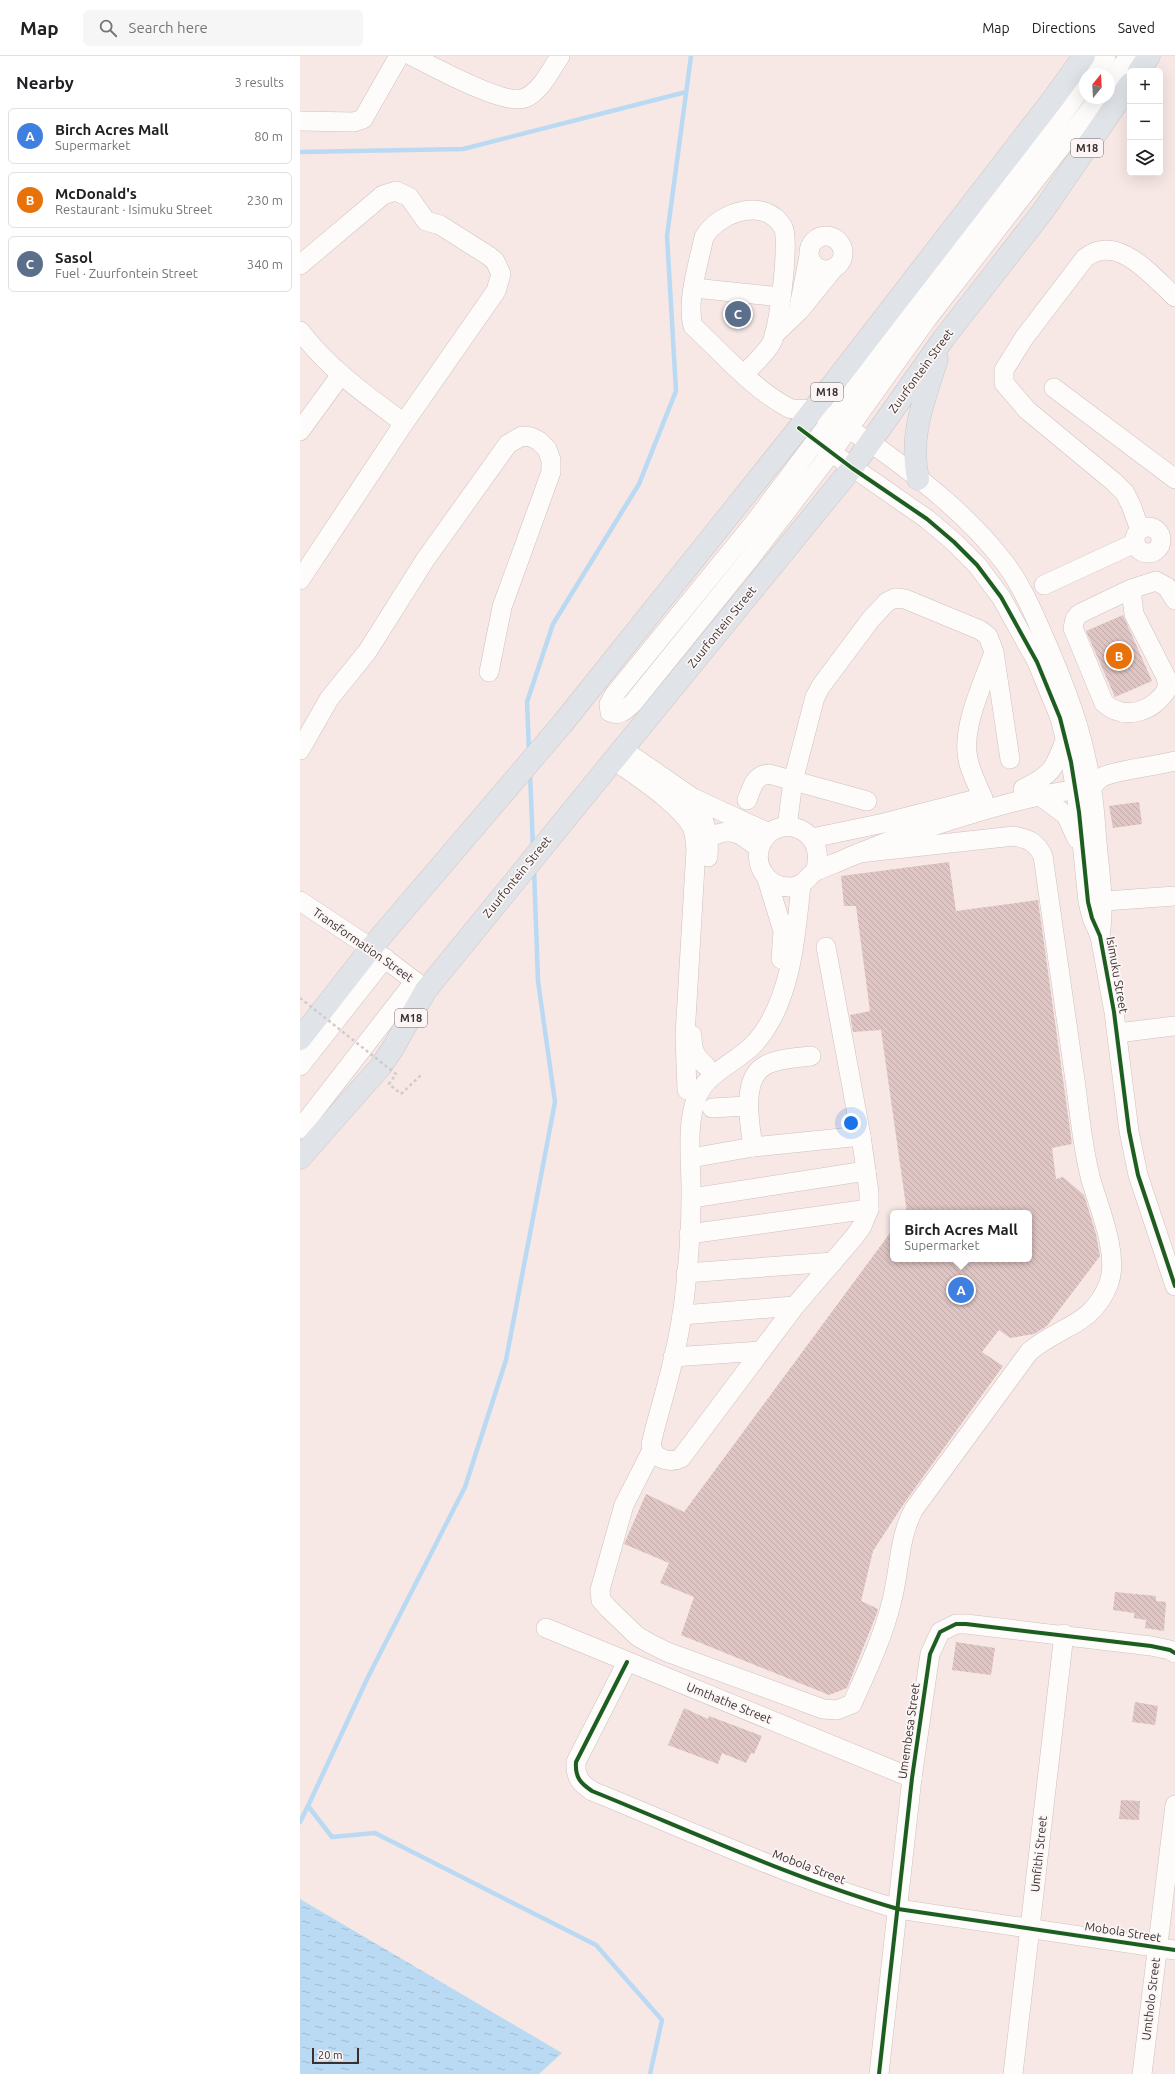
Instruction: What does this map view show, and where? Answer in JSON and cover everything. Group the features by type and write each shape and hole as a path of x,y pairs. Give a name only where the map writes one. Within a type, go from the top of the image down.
{"main road":[{"name":"M18","path":"300,1039 378,953 481,818 807,434 831,420 1084,56"},
{"path":"1141,68 1149,56"},
{"name":"Zuurfontein Street","path":"300,1158 381,1066 393,1048 420,986 518,875 852,468 944,338 1043,211 1127,88"},
{"path":"918,479 914,460 917,425 944,338"}],"street":[{"path":"300,121 354,122 363,119 399,56"},
{"path":"412,56 470,84 514,100 524,99 532,94 560,56"},
{"path":"1097,68 1106,56"},
{"path":"1115,76 1129,56"},
{"path":"791,409 807,434 754,523 614,695 609,704 610,712 614,714 623,712 632,703 751,557 831,453 831,420 1079,92"},
{"path":"831,420 927,319 1094,104"},
{"path":"300,265 383,195 396,191 409,197 426,221 440,225 489,256 499,268 501,274 496,291 404,423 300,580"},
{"path":"744,374 771,344 774,336 778,320 786,246 784,229 776,219 767,213 756,209 735,213 710,228 704,236 691,303 690,318 693,326 744,374 761,389 791,409 831,420"},
{"path":"774,336 798,312 834,268 842,261 844,250 839,241 829,236 819,237 811,245 798,312"},
{"path":"1138,536 1132,505 1120,488 1027,410 1008,389 1004,383 1003,376 1004,370 1024,338 1085,258 1094,251 1109,250 1125,254 1175,297"},
{"path":"809,256 814,265 824,270 834,268"},
{"path":"694,288 781,297"},
{"path":"300,331 318,354 340,376 404,423"},
{"path":"300,431 340,376"},
{"path":"1054,388 1175,479"},
{"name":"Isimuku Street","path":"831,420 870,442 918,479 983,537 1005,563 1035,617 1074,711 1087,780 1096,901"},
{"name":"Isimuku Street","path":"807,434 852,468 927,519 954,542 977,566 1001,597 1019,626 1037,662 1066,738 1087,780 1082,851 1096,901 1103,917 1100,936 1116,1033 1129,1131 1138,1174 1175,1286"},
{"path":"300,750 330,699 367,652 425,560 498,457 514,438 522,436 531,437 540,441 547,449 551,460 551,472 502,607 489,672"},
{"path":"1044,585 1138,536 1144,528 1154,528 1160,535 1164,545 1156,581"},
{"path":"1131,589 1134,614 1166,677 1168,688 1155,704 1136,713 1125,714 1112,710 1104,703 1073,628 1075,619 1079,614 1131,589 1156,581 1167,587 1175,600"},
{"path":"787,827 793,781 811,708 821,686 871,619 887,602 895,598 905,599 980,630 988,636 994,652 1010,759"},
{"path":"1106,601 1134,614"},
{"path":"983,798 967,753 967,742 974,710 994,652"},
{"path":"815,872 859,853 948,820 1031,792 1056,764 1066,738"},
{"path":"618,754 764,841"},
{"path":"618,754 678,809 693,828 695,838 696,849 686,1036 686,1164 691,1165 753,1148 860,1136"},
{"path":"812,838 884,823 983,798 1031,792 1175,761"},
{"path":"747,800 756,779 762,774 769,774 867,801"},
{"path":"1031,792 1066,815 1082,851"},
{"path":"693,798 704,819 708,838 692,1044 695,1056 706,1066"},
{"path":"708,838 721,832 734,832 743,836 764,841 787,827 801,830 812,838 817,849 818,861 815,872 809,879 801,884 783,887 767,879"},
{"path":"801,884 793,957 780,999 764,1031 754,1043 704,1084 697,1096 692,1126 692,1198 682,1315 652,1441 652,1450 624,1505 600,1590 601,1600 637,1636 667,1652 823,1709 837,1710 852,1704 888,1614 895,1591 903,1538 914,1509 1029,1352 1039,1344 1086,1318 1104,1295 1110,1281 1112,1268 1111,1253 1089,1170 1043,856 1037,845 1028,838 1014,836 859,853"},
{"path":"687,1090 706,1066 747,1033 765,1009 772,994 781,956 783,931 767,879 759,865 764,841"},
{"path":"1096,901 1175,896"},
{"name":"Transformation Street","path":"300,901 378,953 420,986"},
{"path":"652,1450 655,1455 667,1461 681,1458 795,1306 862,1226 869,1209 866,1171 826,947"},
{"path":"300,1066 378,953"},
{"path":"300,1129 420,986"},
{"path":"1116,1033 1175,1026"},
{"path":"753,1148 747,1106 750,1092 759,1070 767,1064 811,1056"},
{"path":"712,1108 747,1106"},
{"path":"692,1198 866,1171"},
{"path":"689,1234 869,1209"},
{"path":"686,1273 833,1262"},
{"path":"682,1315 795,1306"},
{"path":"673,1357 761,1352"},
{"name":"Umembesa Street","path":"879,2074 912,1778 930,1654 940,1632 956,1624 966,1624 1064,1634 1160,1647 1175,1653"},
{"name":"Umthathe Street","path":"546,1628 912,1778"},
{"name":"Umfithi Street","path":"1013,2074 1064,1634"},
{"name":"Mobola Street","path":"627,1662 578,1755 575,1771 579,1780 592,1791 804,1877 866,1900 898,1909 1166,1949"},
{"name":"Umtholo Street","path":"1142,2074 1166,1949 1175,1805"}],"path":[{"path":"300,998 396,1074 389,1084 401,1094 421,1075"}],"water":[{"path":"300,1899 562,2053 539,2074 300,2074"}],"building":[{"path":"1123,615 1152,681 1115,697 1086,631"},
{"path":"1139,802 1142,824 1113,828 1109,806"},
{"path":"949,862 956,911 1038,900 1072,1144 1052,1148 1056,1179 1063,1177 1084,1195 1096,1234 1100,1256 1047,1326 1034,1334 1010,1338 999,1330 982,1352 1003,1366 905,1502 873,1551 861,1601 878,1609 877,1613 847,1688 829,1695 681,1635 694,1597 660,1583 669,1563 624,1544 646,1494 684,1512 890,1233 890,1262 1032,1262 1032,1210 907,1210 881,1030 853,1032 850,1015 870,1011 856,906 844,906 841,876"},
{"path":"1115,1592 1156,1596 1156,1601 1166,1602 1164,1631 1145,1628 1146,1620 1134,1618 1134,1613 1113,1610"},
{"path":"956,1642 995,1648 991,1675 952,1670"},
{"path":"1135,1702 1158,1706 1155,1725 1132,1722"},
{"path":"684,1708 708,1719 709,1716 762,1736 754,1754 751,1753 746,1763 722,1753 718,1764 668,1745"},
{"path":"1121,1800 1140,1801 1139,1820 1119,1819"}],"waterway":[{"path":"529,752 527,702 553,624 639,484 676,391 667,236 691,56"},
{"path":"300,152 463,149 686,92"},
{"path":"530,773 533,848"},
{"path":"534,869 538,981 555,1102 506,1360 465,1487 368,1677 308,1806 332,1837 375,1833 596,1945 662,2020 650,2074"},
{"path":"300,1822 308,1806"}],"cycle path":[{"path":"799,428 852,468 927,519 954,542 977,565 1001,597 1037,662 1060,718 1071,762 1079,812 1088,902 1092,918 1100,936 1114,1012 1129,1131 1138,1175 1175,1286"},
{"path":"879,2074 912,1778 930,1654 940,1632 956,1624 966,1624 1151,1646 1170,1650 1175,1653"},
{"path":"627,1662 576,1762 577,1776 581,1782 592,1791 782,1869 821,1884 898,1909 1175,1950"}],"place":[{"name":"Sasol","path":"738,314"},
{"name":"McDonald's","path":"1119,656"},
{"name":"Birch Acres Mall","path":"961,1290"}]}
